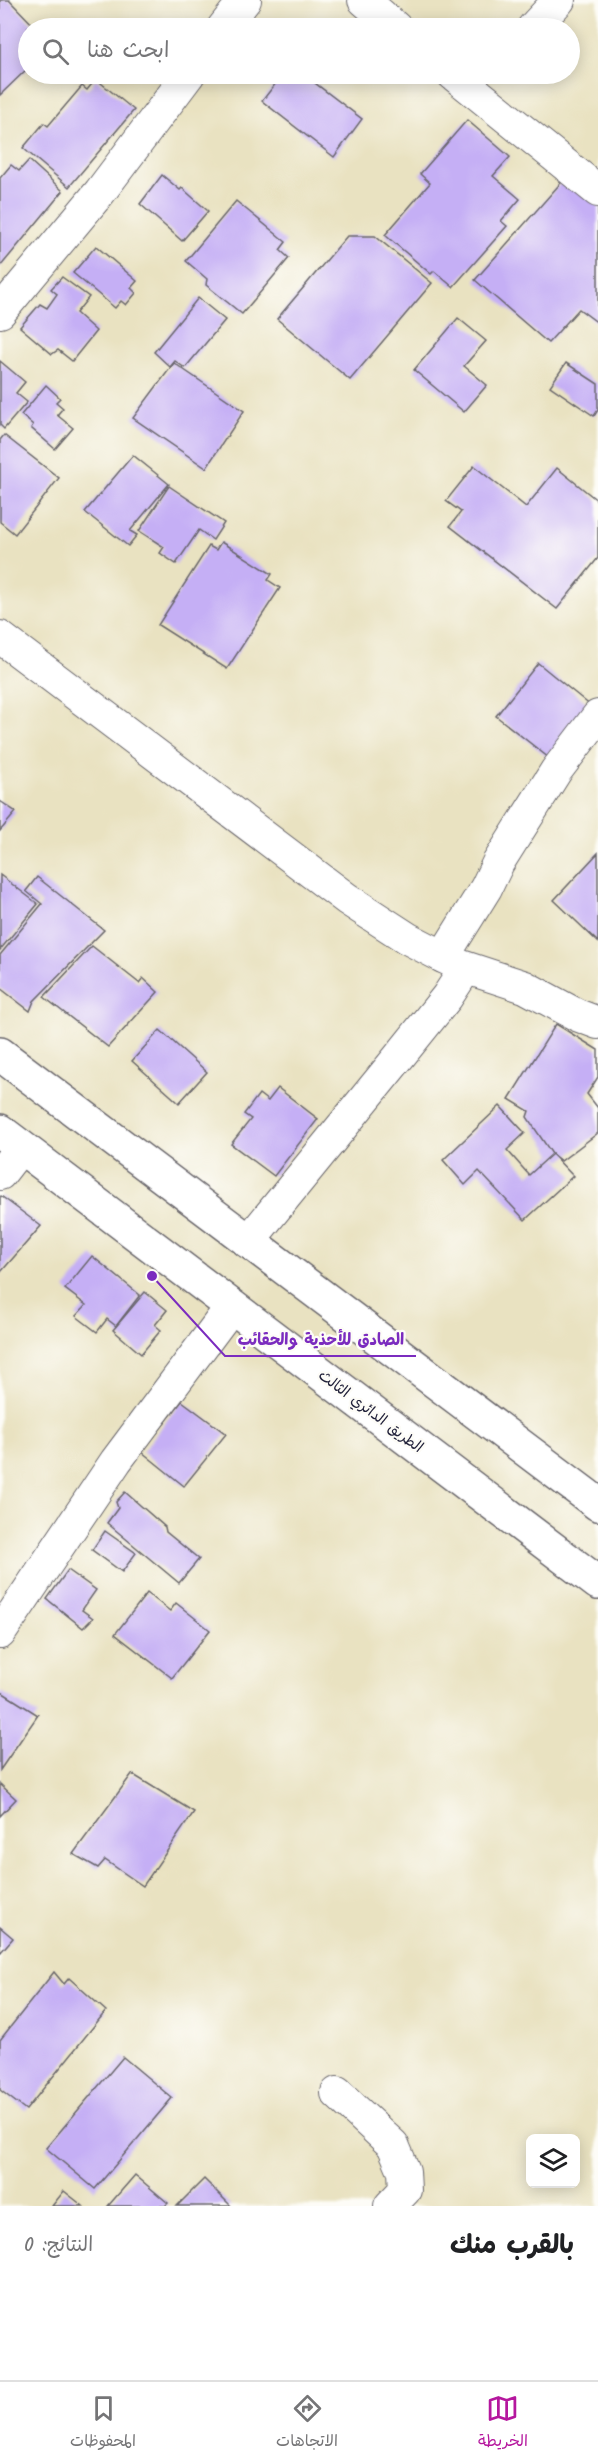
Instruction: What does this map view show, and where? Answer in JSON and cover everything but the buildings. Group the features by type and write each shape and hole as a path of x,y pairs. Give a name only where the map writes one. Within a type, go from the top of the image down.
{"main road":[{"path":"0,1054 598,1504"},
{"name":"الطريق الدائري الثالث","path":"10,1139 598,1583"}],"street":[{"path":"231,18 245,0"},
{"path":"364,0 385,18"},
{"path":"542,18 559,0"},
{"path":"0,312 100,192 181,84"},
{"path":"479,84 598,191"},
{"path":"0,637 347,899 406,938 455,963 525,987 577,1015 598,1023"},
{"path":"248,1242 447,997 455,963 498,863 556,771 598,716"},
{"path":"0,1174 10,1139"},
{"path":"0,1633 116,1461 232,1306"},
{"path":"337,2093 393,2145 404,2172 405,2190 390,2206"}],"place":[{"name":"الصادق للأحذية والحقائب","path":"152,1276"}]}
